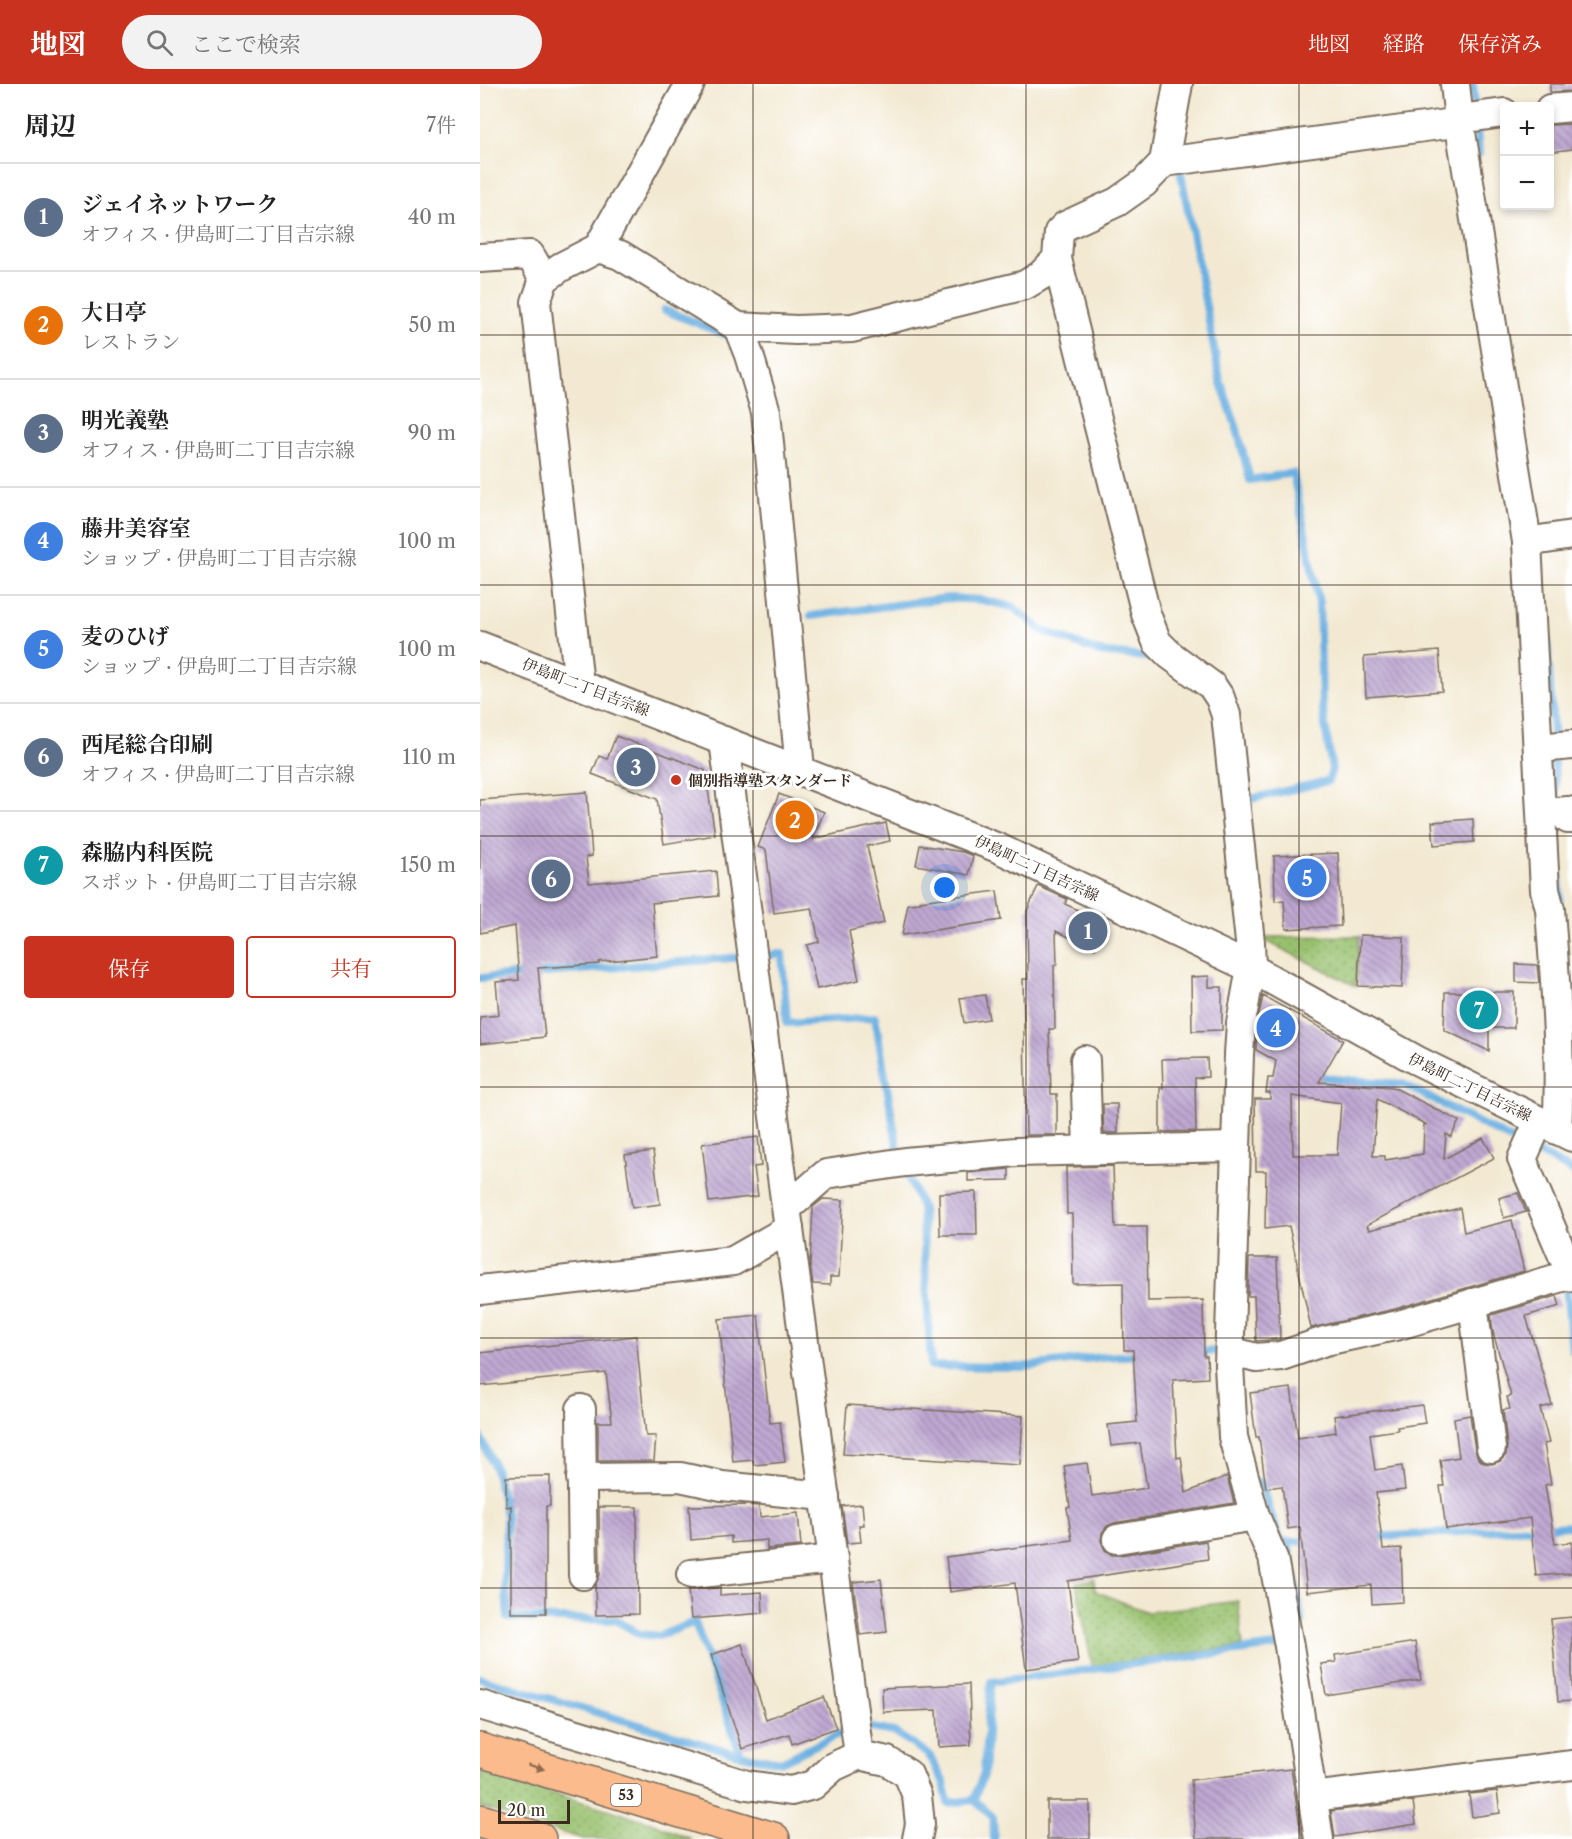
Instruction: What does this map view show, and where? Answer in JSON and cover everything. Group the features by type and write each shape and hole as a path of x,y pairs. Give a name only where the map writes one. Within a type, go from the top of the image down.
{"highway":[{"name":"53","path":"480,1750 773,1839"},
{"path":"480,1821 538,1839"}],"street":[{"path":"579,684 536,302 543,279 598,248 690,84"},
{"path":"1178,84 1164,162 1144,183 1117,202 1065,226 1059,232 1057,259 1146,614 1157,642 1170,656 1212,686 1226,715 1239,828 1251,968 1241,1023 1236,1147 1230,1351 1233,1437 1255,1516 1273,1558 1319,1839"},
{"path":"1230,1351 1256,1358 1281,1356 1325,1341 1399,1324 1572,1275 1522,1159 1548,1127 1556,1002 1550,909 1545,890 1556,814 1545,539 1478,117 1455,84"},
{"path":"1554,109 1572,107"},
{"path":"1164,162 1447,124 1478,117"},
{"path":"598,248 620,255 738,327 796,330 852,327 1025,285 1040,276 1057,259"},
{"path":"480,258 530,255 543,279"},
{"path":"738,327 766,412 800,769"},
{"name":"伊島町二丁目吉宗線","path":"480,646 998,848 1251,968 1416,1060 1548,1127"},
{"path":"724,741 857,1738 908,1774 917,1796 925,1834"},
{"path":"1085,1060 1088,1150"},
{"path":"480,1290 733,1261 787,1217 795,1202 826,1174 905,1162 1005,1153 1236,1147"},
{"path":"1473,1303 1491,1448"},
{"path":"581,1409 583,1575"},
{"path":"581,1478 680,1477 722,1486 825,1496"},
{"path":"1117,1539 1255,1516"},
{"path":"691,1574 833,1559"},
{"path":"480,1705 747,1785 790,1791 813,1785 833,1767 857,1738"},
{"path":"1312,1797 1572,1765"}],"green space":[{"path":"1359,936 1356,986 1258,937"},
{"path":"1094,1579 1095,1591 1147,1612 1238,1601 1243,1646 1092,1666 1076,1583"},
{"path":"480,1772 651,1822 691,1839 583,1839 480,1807"}],"building":[{"path":"1550,84 1572,84 1572,91 1550,92"},
{"path":"1572,124 1572,149 1554,151 1554,125"},
{"path":"1439,651 1442,691 1366,697 1364,657"},
{"path":"616,736 705,770 715,835 664,844 657,799 592,774 599,756 607,759"},
{"path":"587,792 592,856 586,857 589,883 716,871 718,896 652,903 657,956 599,962 599,964 538,968 545,1037 480,1044 480,1017 499,1015 496,982 519,980 515,926 480,933 480,800"},
{"path":"779,794 824,812 813,839 886,823 890,841 867,846 884,923 849,931 859,980 817,989 807,945 819,942 812,908 774,913 766,850 758,847"},
{"path":"1473,819 1474,842 1434,845 1432,822"},
{"path":"920,845 963,852 973,856 969,875 916,865"},
{"path":"1338,853 1341,926 1286,929 1284,900 1275,901 1274,856"},
{"path":"1038,886 1067,899 1065,904 1107,923 1095,949 1056,931 1055,1029 1049,1029 1051,1094 1057,1094 1057,1135 1026,1135 1023,979 1028,979 1027,911"},
{"path":"997,891 1001,920 902,935 908,904"},
{"path":"1360,935 1404,937 1402,988 1358,986"},
{"path":"1516,964 1537,965 1539,983 1516,982"},
{"path":"1209,976 1209,987 1222,987 1222,1030 1192,1031 1191,977"},
{"path":"1445,992 1514,992 1514,1028 1489,1028 1489,1051 1444,1030"},
{"path":"985,995 989,1019 964,1023 960,998"},
{"path":"1263,996 1343,1040 1319,1082 1393,1087 1459,1121 1451,1137 1446,1134 1444,1159 1483,1138 1494,1158 1367,1225 1369,1230 1460,1208 1464,1232 1512,1220 1524,1271 1395,1309 1311,1328 1289,1226 1265,1229 1266,1171 1256,1171 1255,1099 1270,1099 1270,1093 1266,1093 1268,1078 1273,1078 1276,1061 1256,1050 1257,1025","holes":["1292,1096 1341,1103 1337,1155 1293,1155","1377,1099 1427,1125 1424,1124 1423,1154 1385,1160 1385,1156 1373,1156"]},
{"path":"1207,1058 1208,1077 1195,1078 1196,1131 1160,1132 1162,1059"},
{"path":"1103,1104 1117,1104 1118,1133 1104,1133"},
{"path":"758,1137 761,1166 754,1167 758,1196 709,1202 702,1144"},
{"path":"653,1151 660,1204 632,1208 625,1155"},
{"path":"1113,1166 1115,1227 1147,1227 1148,1301 1203,1300 1204,1356 1207,1356 1208,1378 1173,1380 1177,1458 1181,1457 1186,1493 1227,1476 1234,1503 1107,1526 1102,1533 1101,1541 1105,1550 1112,1555 1206,1541 1208,1559 1068,1581 1078,1662 1026,1669 1015,1583 950,1592 946,1557 1072,1540 1064,1466 1087,1463 1092,1496 1147,1488 1140,1443 1111,1446 1108,1425 1137,1422 1133,1350 1124,1350 1123,1283 1073,1284 1072,1214 1067,1214 1066,1167"},
{"path":"1009,1169 1009,1180 968,1181 968,1173"},
{"path":"976,1192 977,1235 940,1235 939,1193"},
{"path":"1518,1193 1526,1212 1504,1218 1499,1198"},
{"path":"823,1199 843,1200 839,1277 830,1277 830,1285 813,1284 810,1265 813,1207"},
{"path":"1249,1258 1277,1258 1280,1339 1256,1341 1254,1296 1248,1296"},
{"path":"1557,1296 1560,1306 1526,1316 1552,1405 1540,1408 1549,1443 1544,1444 1551,1484 1545,1485 1555,1544 1572,1542 1572,1573 1536,1576 1530,1518 1446,1529 1440,1486 1444,1486 1440,1460 1459,1457 1454,1418 1470,1415 1478,1458 1484,1463 1492,1464 1500,1461 1506,1455 1503,1410 1510,1409 1507,1397 1511,1396 1493,1332 1491,1315"},
{"path":"758,1315 770,1423 780,1422 785,1462 754,1465 753,1460 733,1462 719,1319"},
{"path":"636,1336 646,1436 656,1436 654,1461 598,1461 598,1422 612,1422 606,1373 480,1386 480,1353"},
{"path":"1291,1388 1298,1438 1336,1432 1334,1416 1422,1405 1425,1423 1370,1434 1375,1470 1402,1466 1405,1490 1376,1493 1383,1549 1401,1548 1403,1602 1372,1604 1371,1585 1307,1592 1300,1527 1288,1529 1282,1486 1266,1488 1250,1393"},
{"path":"847,1405 1023,1416 1020,1465 843,1454"},
{"path":"550,1476 550,1506 546,1506 546,1613 511,1613 511,1506 506,1507 506,1477"},
{"path":"862,1504 864,1525 859,1525 861,1542 847,1543 842,1506"},
{"path":"689,1506 759,1506 760,1517 798,1513 801,1546 767,1549 767,1540 731,1543 731,1536 691,1540"},
{"path":"599,1507 637,1507 638,1614 596,1615 595,1585 600,1575"},
{"path":"881,1579 887,1632 860,1635 853,1582"},
{"path":"720,1588 720,1595 762,1592 763,1613 691,1619 688,1590"},
{"path":"1572,1617 1572,1701 1558,1702 1551,1619"},
{"path":"1415,1642 1421,1680 1326,1695 1321,1664 1336,1662 1335,1655"},
{"path":"742,1644 766,1719 824,1697 836,1728 792,1744 789,1734 742,1749 711,1655"},
{"path":"969,1684 971,1745 939,1747 937,1710 883,1712 882,1688"},
{"path":"1291,1769 1302,1839 1196,1839 1191,1780"},
{"path":"1497,1791 1500,1813 1472,1817 1469,1794"},
{"path":"1047,1801 1090,1801 1090,1839 1047,1839"},
{"path":"1413,1801 1416,1824 1335,1837 1331,1811"}],"waterway":[{"path":"1473,84 1479,154"},
{"path":"1180,169 1220,380 1237,429 1250,480 1293,473 1319,603 1322,705 1332,770 1328,781 1246,800"},
{"path":"664,310 727,335"},
{"path":"811,616 948,598 982,600 1013,607 1041,630 1099,652 1155,658 1160,661"},
{"path":"1544,599 1556,806"},
{"path":"1556,818 1560,899"},
{"path":"480,978 782,954 787,1023 875,1017 899,1157"},
{"path":"1312,1075 1403,1084 1522,1145"},
{"path":"1533,1150 1572,1171"},
{"path":"904,1168 922,1208 931,1366 1022,1367 1101,1357 1142,1355"},
{"path":"1569,1285 1566,1286 1572,1350"},
{"path":"1196,1352 1222,1351"},
{"path":"480,1436 495,1468 506,1515 505,1580 508,1618 616,1620 639,1634 659,1636 695,1622 741,1755 781,1762 845,1731 866,1727 894,1732 929,1755 944,1783 948,1803 974,1800 993,1817 994,1839"},
{"path":"1260,1482 1281,1542 1310,1541"},
{"path":"1373,1537 1572,1526"},
{"path":"1288,1542 1302,1622"},
{"path":"974,1800 984,1772 991,1682 1284,1645"},
{"path":"480,1678 741,1755"}],"place":[{"name":"明光義塾","path":"636,767"},
{"name":"個別指導塾スタンダード","path":"676,780"},
{"name":"大日亭","path":"795,820"},
{"name":"麦のひげ","path":"1307,878"},
{"name":"西尾総合印刷","path":"551,879"},
{"name":"ジェイネットワーク","path":"1088,931"},
{"name":"森脇内科医院","path":"1479,1010"},
{"name":"藤井美容室","path":"1276,1028"}]}
